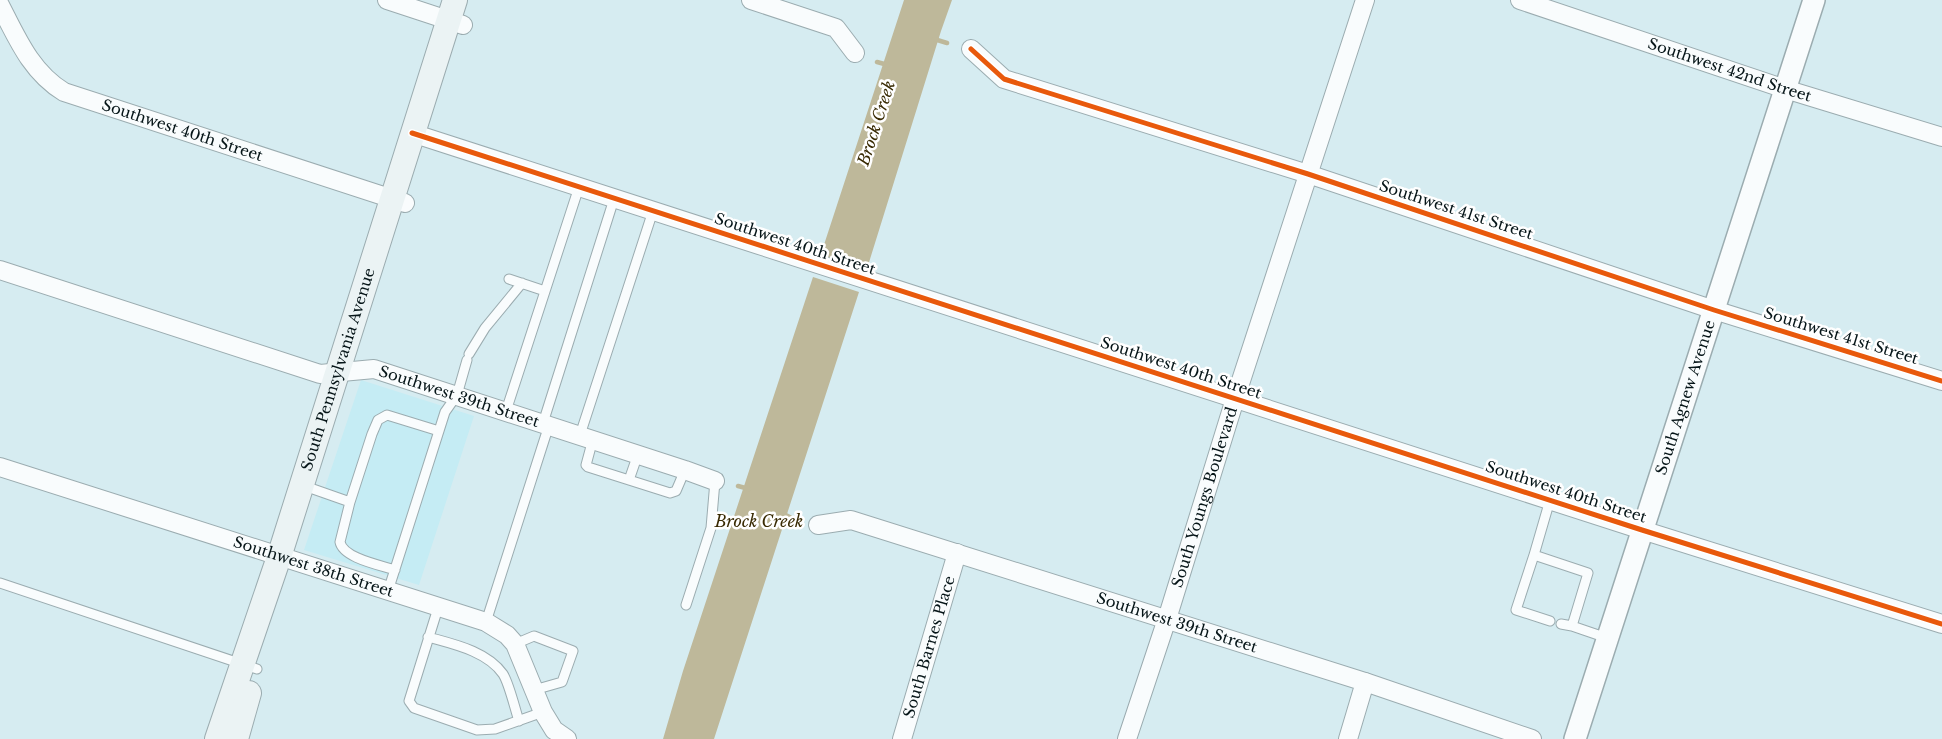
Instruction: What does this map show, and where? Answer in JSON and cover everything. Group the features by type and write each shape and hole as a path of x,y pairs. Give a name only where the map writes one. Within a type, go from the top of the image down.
{"main road":[{"name":"South Pennsylvania Avenue","path":"236,739 250,667 399,201 456,15 471,0"},
{"name":"South Pennsylvania Avenue","path":"285,558 313,489 345,371"},
{"name":"South Pennsylvania Avenue","path":"217,739 250,667"}],"street":[{"path":"387,0 456,15"},
{"path":"751,0 836,28 855,53"},
{"name":"South Youngs Boulevard","path":"1127,739 1167,619 1235,398 1365,0"},
{"name":"Southwest 42nd Street","path":"1520,0 1785,89 1942,137"},
{"name":"South Agnew Avenue","path":"1575,739 1814,0"},
{"name":"Southwest 40th Street","path":"0,5 30,61 40,74 64,92 399,201"},
{"name":"Southwest 41st Street","path":"971,49 1004,79 1308,174 1714,310 1942,381"},
{"name":"Southwest 40th Street","path":"419,135 1642,530 1942,624"},
{"name":"Southwest 39th Street","path":"0,270 320,374 374,369 587,437 715,481"},
{"name":"Southwest 38th Street","path":"0,467 486,622 507,635 515,644 543,712 554,730 567,739"},
{"name":"Southwest 39th Street","path":"818,525 851,520 1365,682 1532,739"},
{"name":"South Barnes Place","path":"902,739 957,553"},
{"path":"1348,739 1365,682"}],"lane":[{"path":"506,411 578,187"},
{"path":"486,622 614,199"},
{"path":"653,211 587,437 586,464 588,467 670,494 676,491 685,470"},
{"path":"509,279 545,291"},
{"path":"388,591 445,412 457,395 468,357 485,328 522,283"},
{"path":"395,570 344,552 340,542 350,502 378,420 387,415 439,431"},
{"path":"629,480 638,454"},
{"path":"686,605 711,528 715,481"},
{"path":"313,489 350,502"},
{"path":"1550,500 1516,610 1550,621"},
{"path":"1534,555 1588,572 1572,626"},
{"path":"0,583 250,667"},
{"path":"438,608 409,701 414,708 477,730 495,729 543,712"},
{"path":"1561,624 1608,638"},
{"path":"515,644 534,636 574,651 562,682 534,690"},
{"path":"428,637 450,643 489,659 504,675 519,721"}],"shaded area":[{"path":"361,380 474,416 419,585 304,550"}],"water":[{"name":"Brock Creek","path":"904,0 952,0 866,272 820,257"},
{"name":"Brock Creek","path":"813,277 859,292 714,739 663,739 683,671"}],"waterway":[{"path":"934,39 947,43"},
{"path":"877,62 888,65"},
{"path":"738,486 749,489"},
{"path":"782,513 799,522"}],"cycle path":[{"path":"971,49 1004,79 1308,174 1714,310 1942,381"},
{"path":"412,133 1642,530 1942,624"}]}
